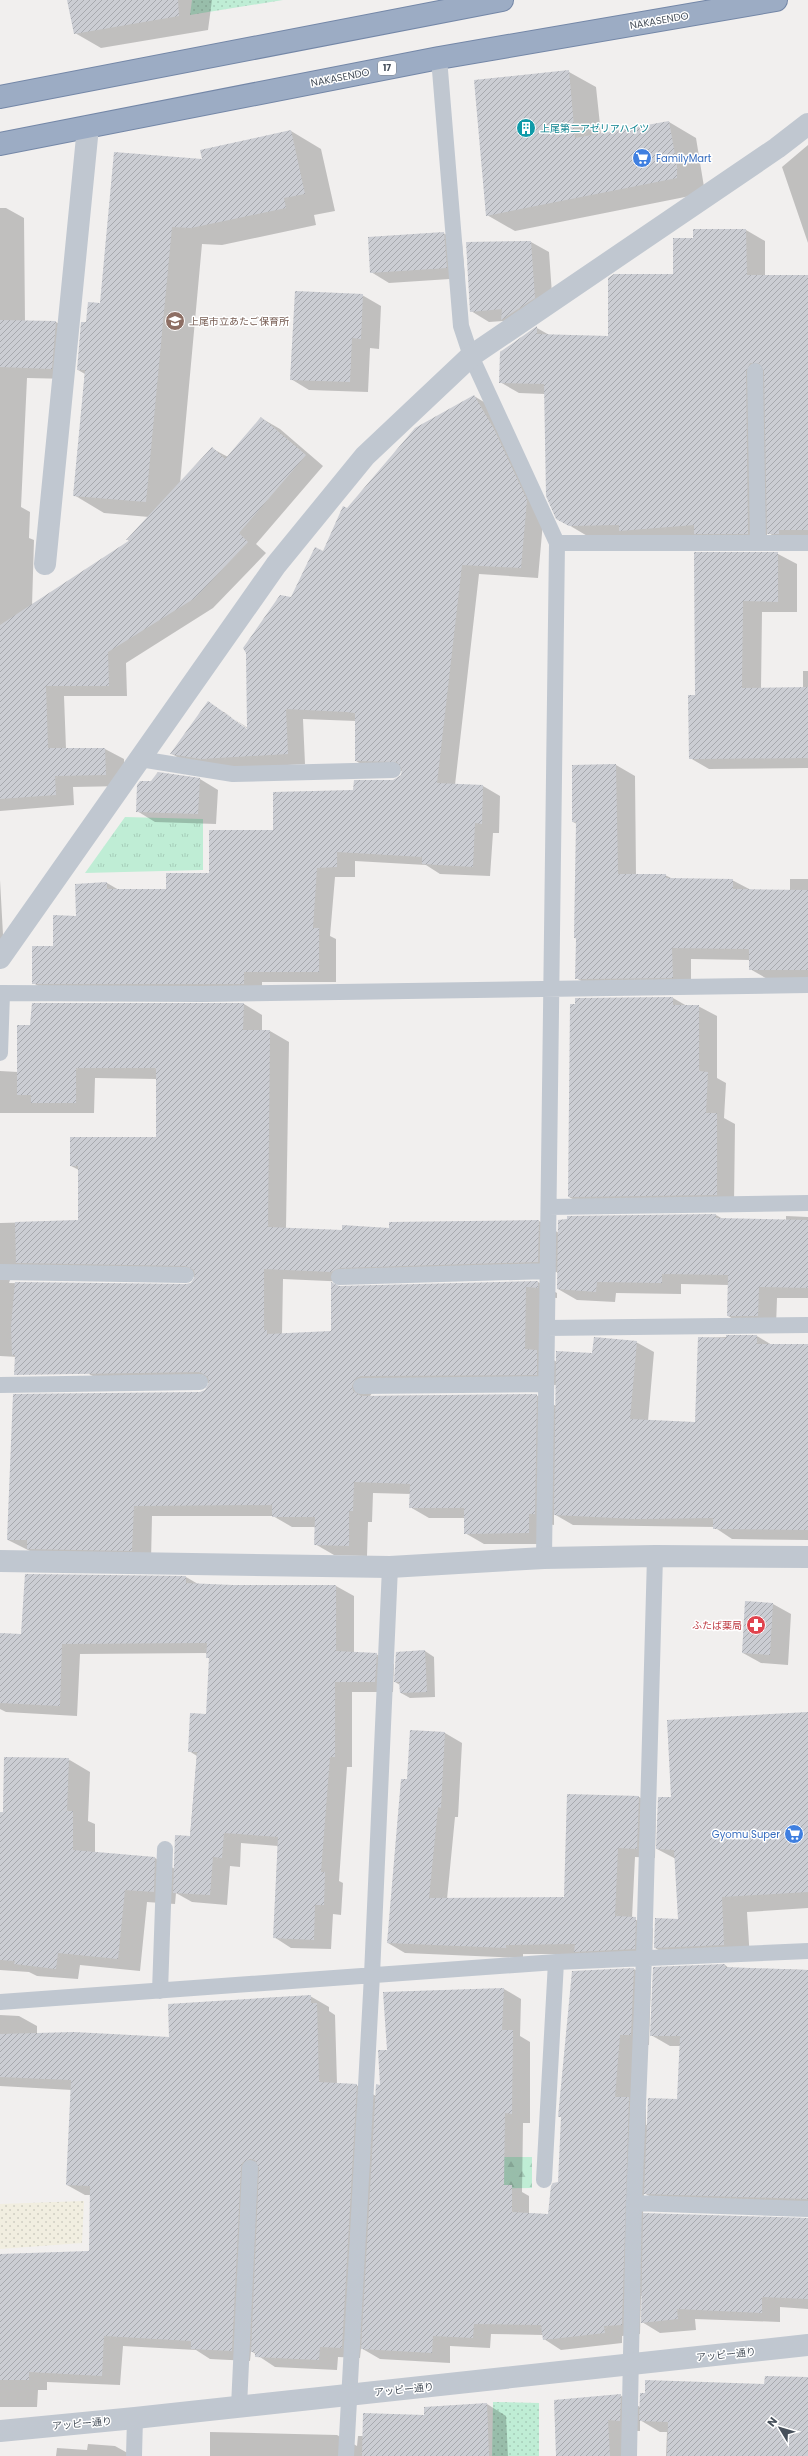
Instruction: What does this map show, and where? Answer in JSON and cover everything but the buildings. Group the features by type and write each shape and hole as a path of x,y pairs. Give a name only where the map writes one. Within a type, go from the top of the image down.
{"highway":[{"path":"0,97 445,5 502,0"},
{"name":"NAKASENDO","path":"0,144 439,58 776,0"}],"street":[{"path":"0,958 276,565 365,456 471,356 777,148 808,124"},
{"path":"46,564 88,127"},
{"path":"0,1561 390,1567 544,1558 655,1556 808,1557"},
{"name":"アッピー通り","path":"0,2431 239,2407 808,2345"}],"lane":[{"path":"439,58 461,326 471,356 557,543 550,1207 544,1558"},
{"path":"755,371 758,542"},
{"path":"557,543 808,543"},
{"path":"140,759 233,774 393,770"},
{"path":"0,1053 1,994 203,994 808,985"},
{"path":"550,1207 808,1203"},
{"path":"339,1277 548,1271"},
{"path":"0,1272 186,1275"},
{"path":"547,1328 808,1325"},
{"path":"0,1385 200,1382"},
{"path":"361,1386 546,1384"},
{"path":"629,2456 634,2203 644,1957 655,1556"},
{"path":"346,2456 372,1975 390,1567"},
{"path":"160,1991 165,1850"},
{"path":"0,2002 556,1962 808,1951"},
{"path":"544,2180 556,1962"},
{"path":"239,2407 250,2168"},
{"path":"634,2203 808,2209"},
{"path":"134,2456 135,2418"}],"green space":[{"path":"192,0 283,0 190,15"},
{"path":"125,817 203,819 203,870 85,873"},
{"path":"463,2157 532,2157 532,2188 463,2189"},
{"path":"493,2402 539,2403 539,2456 492,2456"}],"sand":[{"path":"84,2201 82,2243 0,2249 0,2204"}],"place":[{"name":"上尾第二アゼリアハイツ","path":"526,128"},
{"name":"FamilyMart","path":"642,158"},
{"name":"上尾市立あたご保育所","path":"175,321"},
{"name":"ふたば薬局","path":"756,1625"},
{"name":"Gyomu Super","path":"794,1834"}]}
